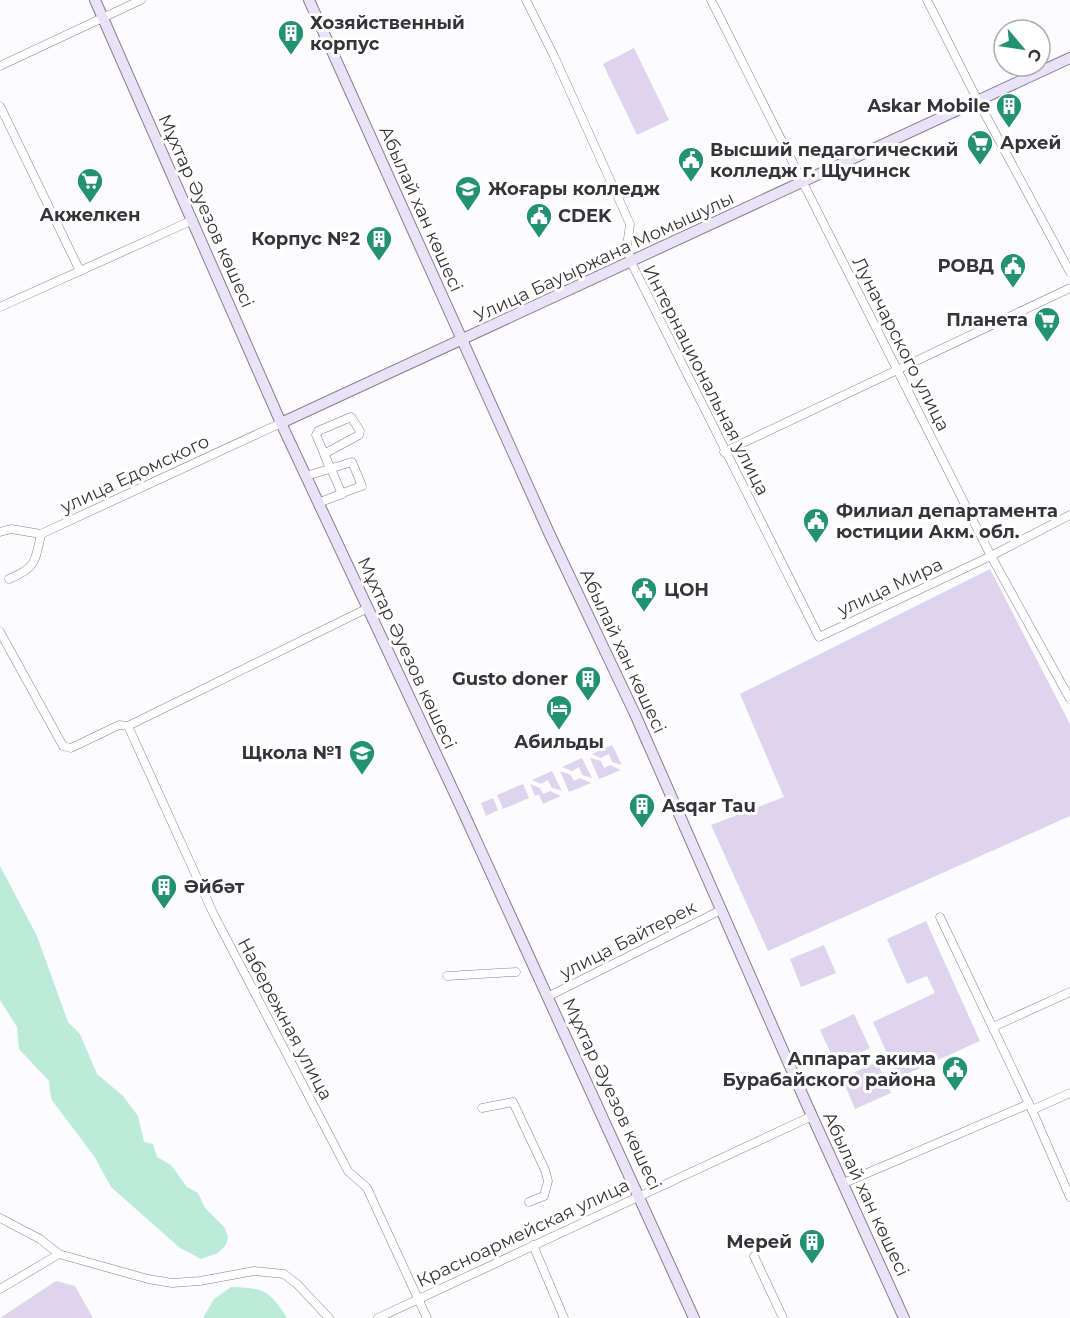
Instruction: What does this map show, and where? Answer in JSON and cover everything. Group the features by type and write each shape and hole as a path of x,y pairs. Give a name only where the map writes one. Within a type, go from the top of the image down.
{"street":[{"name":"Мұхтар Әуезов көшесі","path":"95,0 281,423 549,996 694,1318"},
{"path":"0,66 141,0"},
{"name":"Абылай хан көшесі","path":"309,0 462,340 635,714 812,1116 904,1318"},
{"name":"Интернациональная улица","path":"526,0 554,56 630,224 627,246 631,262 724,452 819,637"},
{"name":"Луначарского улица","path":"711,0 991,556 1070,699"},
{"path":"927,0 978,101 1070,272"},
{"name":"Улица Бауыржана Момышулы","path":"281,423 1070,58"},
{"path":"0,106 80,271"},
{"path":"0,307 193,220"},
{"path":"724,452 1070,288"},
{"path":"324,454 359,435 358,426 351,417 318,431 316,435 330,469 342,494"},
{"name":"улица Едомского","path":"41,534 281,423"},
{"path":"306,476 352,462 362,486 318,503"},
{"name":"улица Мира","path":"819,637 991,556 1070,515"},
{"path":"0,532 11,529 41,534 35,563 30,570 9,579"},
{"path":"0,632 63,746 71,748 119,725 128,726 368,608"},
{"name":"Набережная улица","path":"128,726 214,915 348,1171 368,1188 427,1318"},
{"name":"улица Байтерек","path":"549,996 721,910"},
{"path":"940,917 1031,1107 1070,1197"},
{"path":"447,976 516,972"},
{"path":"993,1027 1070,992"},
{"path":"844,1183 1070,1093"},
{"path":"482,1108 513,1102 548,1181 544,1196 529,1202"},
{"name":"Красноармейская улица","path":"378,1318 812,1116"},
{"path":"0,1218 40,1239 59,1254 172,1283 200,1281 254,1271 284,1274 297,1284 329,1318"},
{"path":"533,1245 564,1318"},
{"path":"0,1289 59,1254"},
{"path":"754,1256 783,1318"}],"shaded area":[{"path":"634,48 669,120 637,135 603,64"},
{"path":"990,569 1070,724 1070,816 768,951 711,825 784,797 740,694"},
{"path":"612,745 622,765 612,762 609,754 601,758 592,754"},
{"path":"582,758 592,778 582,775 579,767 572,771 562,767"},
{"path":"590,758 601,761 604,768 610,765 621,770 599,779"},
{"path":"552,771 562,791 552,788 548,780 541,784 532,780"},
{"path":"560,771 571,775 574,781 580,778 591,783 569,792"},
{"path":"523,784 529,798 503,809 497,795"},
{"path":"530,784 540,788 543,794 550,791 561,796 543,804 539,794 535,796"},
{"path":"493,798 498,810 486,816 481,803"},
{"path":"0,866 37,936 68,1022 80,1034 97,1074 123,1096 138,1116 144,1142 153,1144 157,1157 171,1165 187,1187 198,1193 205,1208 225,1228 228,1237 226,1245 218,1253 201,1259 180,1248 111,1187 94,1156 51,1099 49,1081 19,1049 17,1027 0,1000"},
{"path":"926,921 980,1041 898,1078 873,1022 935,993 927,976 907,984 887,939"},
{"path":"824,945 836,973 801,987 790,959"},
{"path":"854,1014 870,1048 836,1064 820,1030"},
{"path":"877,1062 891,1093 855,1109 842,1078"},
{"path":"56,1281 75,1286 93,1318 0,1318"},
{"path":"231,1287 251,1288 265,1292 275,1301 287,1318 203,1318 214,1299"}],"place":[{"name":"Хозяйственный корпус","path":"291,56"},
{"name":"Askar Mobile","path":"1009,129"},
{"name":"Архей","path":"980,166"},
{"name":"Высший педагогический колледж г. Щучинск","path":"691,183"},
{"name":"Акжелкен","path":"90,204"},
{"name":"Жоғары колледж","path":"468,212"},
{"name":"CDEK","path":"539,239"},
{"name":"Корпус №2","path":"379,262"},
{"name":"РОВД","path":"1013,289"},
{"name":"Планета","path":"1047,343"},
{"name":"Филиал департамента юстиции Акм. обл.","path":"816,544"},
{"name":"ЦОН","path":"644,613"},
{"name":"Gusto doner","path":"588,702"},
{"name":"Абильды","path":"559,731"},
{"name":"Щкола №1","path":"362,776"},
{"name":"Asqar Tau","path":"642,829"},
{"name":"Әйбәт","path":"164,910"},
{"name":"Аппарат акима Бурабайского района","path":"955,1092"},
{"name":"Мерей","path":"812,1265"}]}
